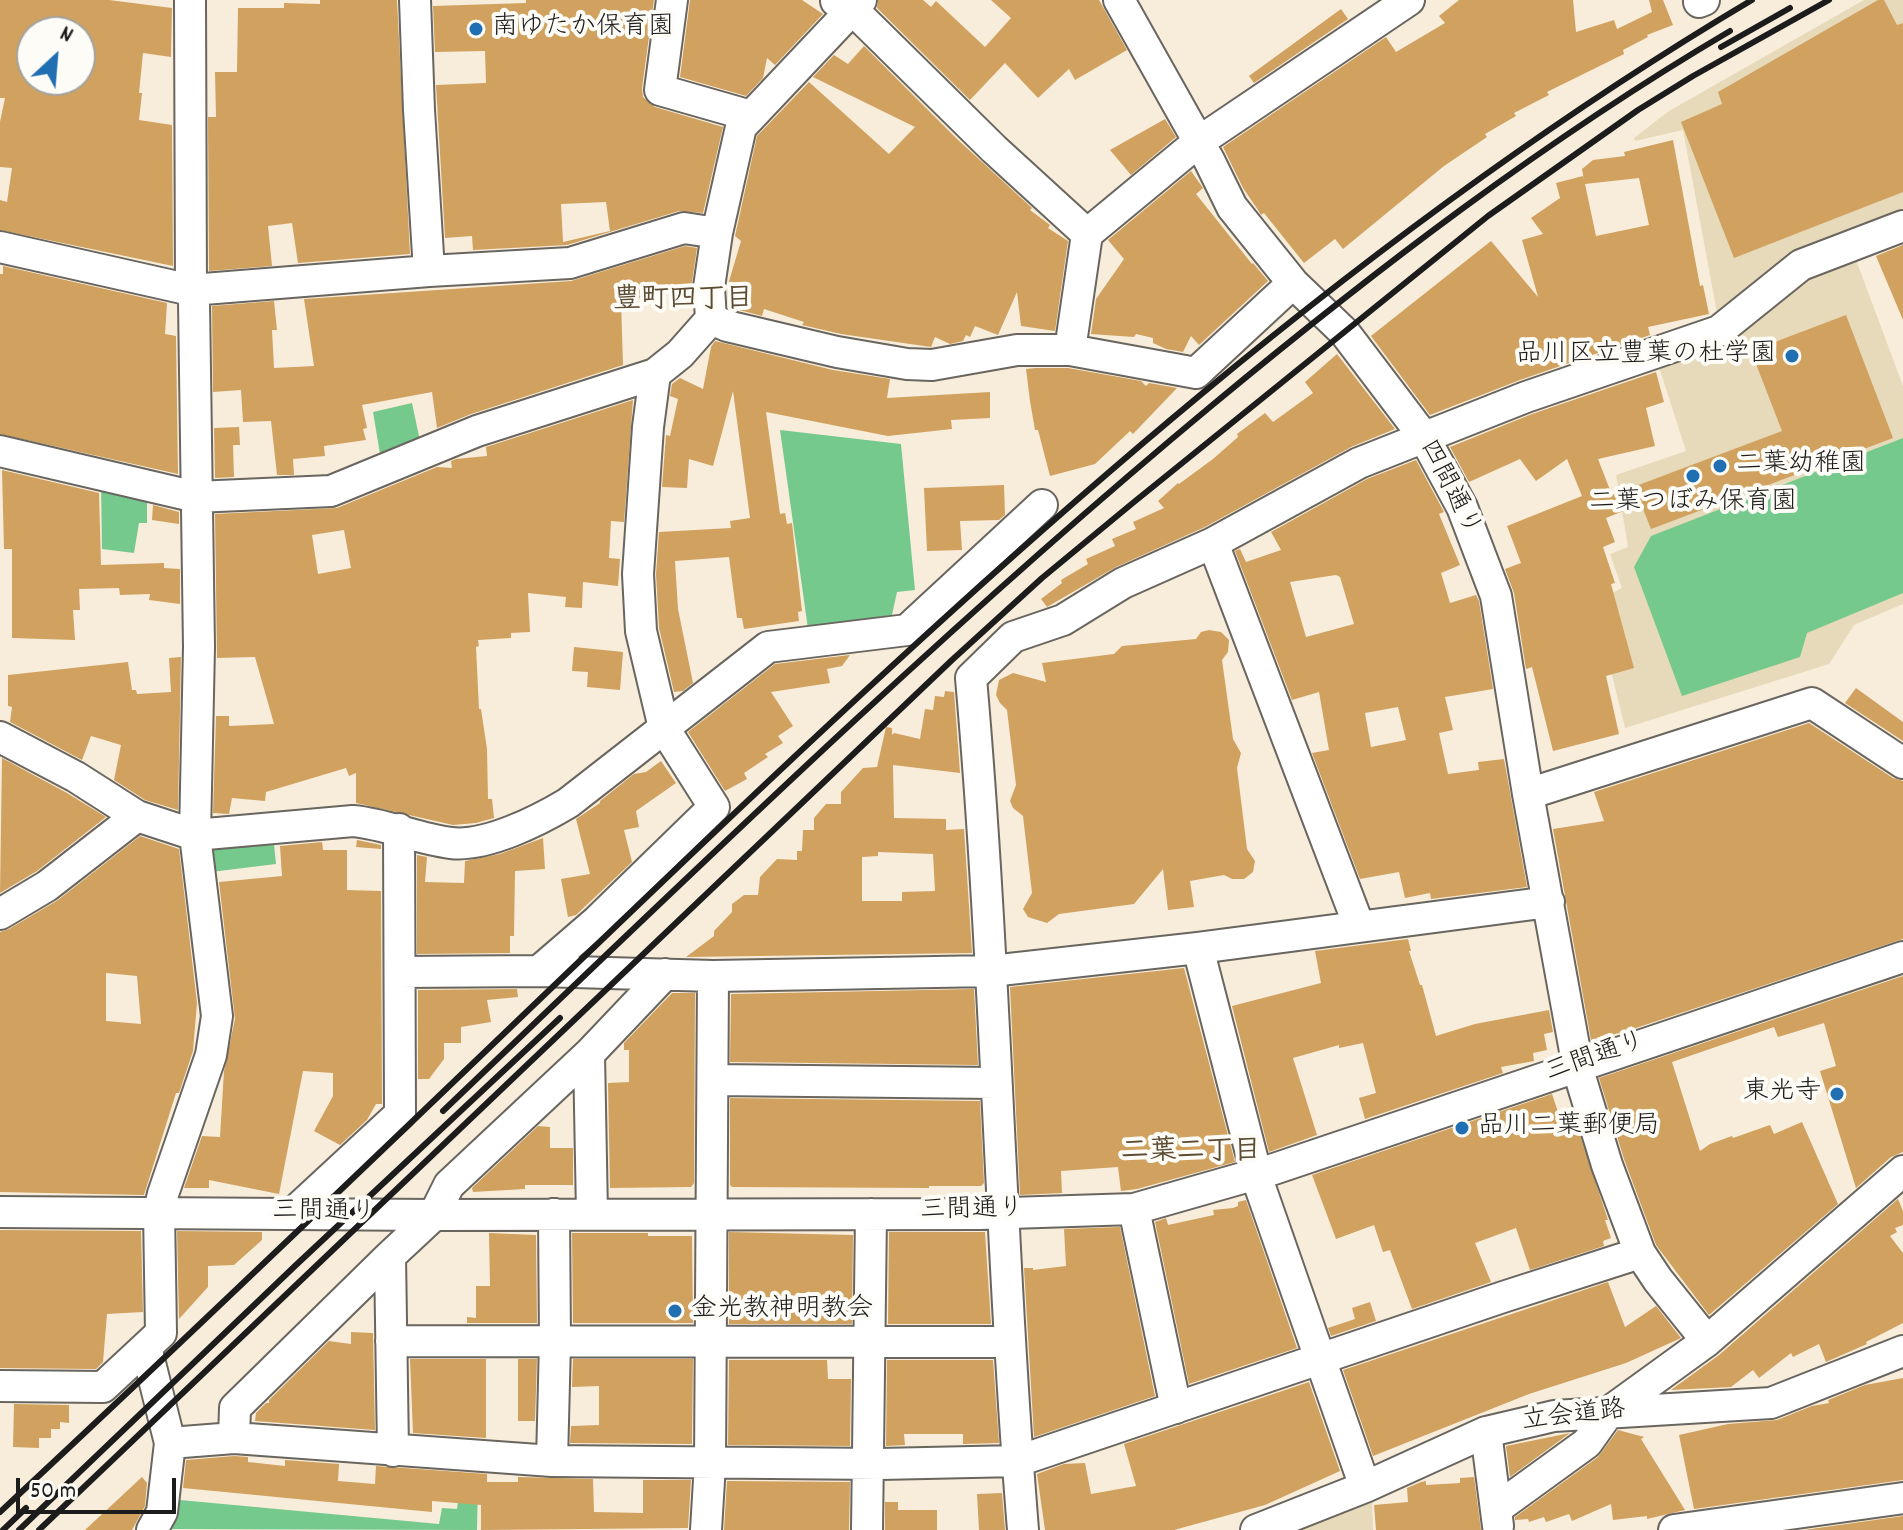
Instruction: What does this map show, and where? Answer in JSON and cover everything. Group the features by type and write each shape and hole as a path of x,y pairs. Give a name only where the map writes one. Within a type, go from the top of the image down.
{"street":[{"path":"0,1386 103,1387 161,1333 159,1211 211,1055 217,1016 195,835 199,647 194,302 191,290 190,0"},
{"path":"415,0 429,271"},
{"path":"672,0 660,90 751,116"},
{"name":"四間通り","path":"1119,0 1232,207 1293,283 1345,333 1424,437 1462,507 1496,596 1577,1065 1607,1165 1640,1253 1707,1341"},
{"path":"1070,350 1087,234 1197,143 1409,0"},
{"path":"0,451 196,497 331,491 477,431 655,374 680,354 711,319 709,287 717,233 741,127 849,3 1002,156 1087,234"},
{"path":"1023,1530 971,678 1013,637 1063,620 1123,583 1213,543 1359,463 1526,397 1719,331 1801,265 1903,226"},
{"path":"0,247 191,290 570,263 684,228 717,233"},
{"path":"711,319 727,326 837,352 907,364 932,365 1017,350 1070,350 1196,373 1293,283"},
{"path":"539,971 597,921 714,807 664,728 641,631 638,574 648,427 655,374"},
{"path":"0,723 0,737 76,777 137,816 195,835 353,821 399,829 449,843 466,843 545,817 568,803 768,647 907,630 1042,505"},
{"path":"1213,543 1359,926"},
{"path":"1528,794 1812,703 1903,763"},
{"path":"0,914 47,886 137,816"},
{"path":"292,1214 400,1114 399,829"},
{"path":"400,972 539,971 713,976 991,971 1198,948 1549,902"},
{"path":"1198,948 1256,1174 1365,1487"},
{"name":"三間通り","path":"0,1212 871,1214 1134,1209 1256,1174 1903,957"},
{"path":"234,1438 235,1408 434,1215 449,1185 589,1054 665,974"},
{"path":"706,1530 710,1464 713,976"},
{"path":"589,1054 592,1214"},
{"path":"714,1080 995,1083"},
{"path":"1499,1525 1587,1443 1609,1412 1707,1341 1903,1171"},
{"path":"1134,1209 1176,1408"},
{"path":"552,1461 554,1214"},
{"path":"867,1530 871,1214"},
{"path":"170,1443 234,1438 552,1461 868,1464 1018,1461 1640,1253"},
{"path":"390,1256 393,1451"},
{"path":"391,1341 1010,1342"},
{"path":"146,1347 170,1443 162,1512 152,1530"},
{"name":"立会道路","path":"1256,1530 1365,1487 1486,1432 1554,1416 1771,1403 1903,1351"},
{"path":"1486,1432 1499,1525"},
{"path":"1674,1530 1903,1498"}],"shaded area":[{"name":"品川区立豊葉の杜学園","path":"1864,0 1903,0 1903,212 1846,233 1903,386 1903,604 1854,625 1829,664 1625,728 1594,602 1622,588 1610,554 1628,547 1616,475 1686,451 1659,367 1718,318 1683,130 1635,141 1634,138 1669,111"},
{"path":"1372,1499 1373,1530 1294,1530"}],"green space":[{"path":"412,403 420,441 386,462 380,454 373,412"},
{"path":"780,430 901,444 915,590 897,592 892,615 808,629"},
{"path":"1903,438 1903,593 1807,633 1800,657 1682,696 1634,567 1651,536"},
{"path":"101,481 147,491 147,523 139,523 134,553 102,549"},
{"path":"273,834 276,864 211,872 208,842"},
{"path":"461,1478 478,1479 477,1530 170,1529 180,1500 439,1524 442,1508 457,1509"}],"building":[{"path":"0,0 109,0 172,8 171,57 143,53 139,120 172,125 173,266 0,230 0,200 7,202 12,168 0,167 0,122 5,98 0,98"},
{"path":"320,0 397,0 410,254 298,263 292,223 268,226 272,266 209,271 208,117 216,117 215,72 237,72 238,8 284,8 284,3 320,4"},
{"path":"526,0 654,0 643,97 655,107 723,127 703,213 679,211 567,245 473,250 472,236 445,238 436,85 486,83 485,51 435,52 433,6 526,3","holes":["606,202 610,231 563,242 561,204"]},
{"path":"690,0 802,0 823,14 775,65 767,58 763,78 746,96 680,77"},
{"path":"878,0 923,0 931,7 936,1 985,47 1011,18 991,0 1099,0 1127,50 1075,80 1069,69 1038,98 1005,63 970,100 877,8"},
{"path":"1459,0 1573,0 1576,32 1614,20 1617,29 1652,12 1649,0 1663,0 1673,25 1647,35 1623,50 1624,54 1547,92 1549,95 1514,113 1516,116 1485,134 1487,137 1444,166 1343,249 1335,239 1304,263 1264,213 1261,215 1243,188 1223,147 1386,37 1396,52 1445,23 1439,16"},
{"path":"1878,0 1884,0 1897,25 1903,23 1903,192 1734,258 1681,122 1722,104 1718,92"},
{"path":"1341,9 1348,19 1254,83 1249,76"},
{"path":"864,46 1032,208 1030,210 1050,225 1048,228 1068,241 1055,331 1021,326 1017,292 998,335 975,326 970,337 966,335 963,341 950,344 935,337 931,347 841,334 802,325 804,322 764,309 762,316 728,307 727,288 741,241 735,236 757,136 809,82 889,154 915,127 813,77 834,55 848,64"},
{"path":"1165,119 1176,137 1131,175 1110,150"},
{"path":"1673,140 1700,286 1703,285 1709,314 1648,327 1650,335 1430,415 1371,336 1491,241 1538,297 1522,240 1543,234 1531,218 1560,198 1556,183 1583,176 1584,180 1582,169 1593,160 1625,156 1624,152","holes":["1639,178 1649,225 1596,236 1585,184"]},
{"path":"1191,171 1203,188 1196,194 1268,281 1199,345 1191,336 1183,352 1166,349 1153,343 1153,338 1136,334 1134,337 1091,334 1096,299 1124,259 1108,240"},
{"path":"1903,245 1903,320 1876,256"},
{"path":"685,246 697,248 691,289 621,301 623,365 437,428 432,392 362,405 366,440 324,446 325,456 293,459 294,475 277,475 271,421 243,422 241,390 213,392 212,306 274,301 277,330 272,330 274,368 314,366 304,299 571,281"},
{"path":"3,266 167,303 165,334 176,336 178,474 0,434 0,274 3,274"},
{"path":"1846,315 1893,438 1651,529 1641,504 1606,518 1615,542 1603,547 1615,583 1611,584 1634,668 1606,676 1619,734 1553,751 1532,667 1526,669 1514,593 1505,569 1521,563 1507,526 1582,496 1567,459 1536,481 1520,459 1469,482 1450,447 1532,414 1656,372 1664,402 1646,408 1655,446 1598,459 1612,495 1782,431 1751,351"},
{"path":"715,341 833,370 890,379 887,398 990,392 990,418 951,420 952,429 888,436 766,412 780,514 785,513 787,524 792,523 802,611 798,612 799,621 744,629 742,618 737,618 729,557 675,561 678,609 693,683 683,691 674,692 659,628 656,574 659,532 731,528 730,521 750,518 733,391 713,466 689,459 687,488 662,487 666,435 670,436 678,399 670,396 672,384 680,378 703,389 711,347"},
{"path":"1337,354 1395,429 1351,447 1205,527 1116,567 1047,607 1041,599 1062,583 1061,580 1088,564 1086,559 1115,546 1112,539 1136,529 1133,522 1164,508 1158,501 1213,459 1238,437 1237,434 1265,413 1273,422 1313,393 1305,382"},
{"path":"1068,368 1141,381 1146,386 1149,383 1177,388 1133,434 1130,431 1095,464 1050,476 1038,430 1035,430 1030,401 1026,369"},
{"path":"633,400 624,522 611,521 609,558 620,559 618,586 583,582 582,608 565,607 566,597 528,593 530,632 511,633 511,638 478,640 479,709 487,749 488,799 492,799 494,818 453,825 356,803 356,773 349,776 346,768 266,792 265,801 232,798 229,814 213,813 216,716 229,716 229,726 274,724 255,657 217,658 215,514 337,508 437,467 452,468 451,461 456,459 487,456 486,447","holes":["344,530 351,568 318,574 312,535"]},
{"path":"239,427 240,445 233,445 234,477 215,478 214,428"},
{"path":"1416,460 1444,512 1439,514 1460,565 1441,573 1450,603 1476,595 1479,601 1493,689 1445,697 1453,730 1439,733 1448,774 1479,770 1478,762 1504,759 1527,887 1431,899 1430,893 1405,898 1399,872 1360,879 1312,753 1329,750 1319,692 1292,700 1235,551 1240,549 1246,562 1281,550 1271,532 1367,479","holes":["1340,577 1354,624 1306,637 1290,582","1398,707 1406,740 1371,747 1365,713"]},
{"path":"2,470 99,493 101,565 164,563 164,568 180,569 180,604 149,600 150,594 120,595 119,588 79,589 80,610 73,610 75,640 12,638 12,549 4,549"},
{"path":"1004,485 1005,515 999,520 960,521 962,550 927,551 924,488"},
{"path":"153,505 179,512 179,524 152,520"},
{"path":"1201,632 1221,632 1229,640 1228,652 1222,660 1233,739 1241,753 1237,768 1247,849 1255,861 1253,872 1244,879 1224,875 1190,881 1194,907 1168,910 1163,869 1134,904 1059,914 1047,923 1028,917 1023,909 1032,893 1023,816 1010,801 1016,785 1007,710 996,695 999,680 1013,673 1046,682 1042,663 1114,654 1122,646 1196,639"},
{"path":"574,647 623,652 620,690 587,687 588,672 572,671"},
{"path":"850,655 842,666 827,669 830,683 771,692 793,726 778,736 783,743 744,773 747,779 725,791 688,732 775,664"},
{"path":"181,657 178,810 145,800 114,780 121,745 91,736 82,760 10,722 12,707 8,706 8,675 128,662 132,690 136,690 137,694 171,692 169,658"},
{"path":"1856,688 1903,722 1903,741 1845,703"},
{"path":"945,691 954,692 960,773 893,765 894,818 946,819 946,830 964,829 972,953 686,957 714,936 714,931 732,912 732,904 744,895 758,895 760,877 777,859 797,860 797,851 802,851 803,830 814,830 814,818 826,804 841,804 841,792 863,768 877,767 886,727 892,728 892,735 920,739 925,709 933,710 935,696 944,697","holes":["878,852 933,854 935,891 902,892 902,901 862,901 862,857 878,856"]},
{"path":"1809,723 1893,778 1903,781 1903,939 1627,1031 1591,1040 1553,829 1604,821 1594,792"},
{"path":"2,758 106,817 37,871 0,893"},
{"path":"661,761 676,783 636,811 639,827 624,830 632,862 576,915 568,917 561,879 590,874 576,819 634,774 646,772"},
{"path":"140,836 179,849 197,1003 193,1051 179,1093 176,1093 144,1195 0,1192 0,932 58,900","holes":["106,973 137,976 141,1024 106,1021"]},
{"path":"543,838 545,869 515,871 514,936 510,936 510,953 417,954 417,855 427,857 425,882 464,883 465,861 500,854"},
{"path":"357,840 381,845 381,849 356,847"},
{"path":"322,842 323,850 347,850 347,890 381,891 382,1104 376,1104 367,1120 340,1145 314,1131 333,1096 333,1073 303,1071 279,1194 209,1180 209,1188 184,1188 202,1136 220,1137 224,1071 235,1019 219,882 282,876 280,846"},
{"path":"1408,939 1436,1036 1475,1024 1549,1010 1553,1032 1544,1034 1547,1050 1533,1053 1534,1061 1501,1067 1503,1073 1365,1119 1359,1098 1376,1093 1363,1043 1339,1048 1339,1045 1293,1058 1317,1135 1269,1152 1232,1006 1321,983 1315,951"},
{"path":"1184,968 1235,1162 1121,1191 1118,1167 1061,1171 1062,1193 1020,1195 1010,987"},
{"path":"1903,976 1903,1152 1891,1157 1856,1188 1820,1071 1836,1066 1824,1023 1778,1037 1774,1027 1672,1062 1700,1151 1710,1144 1770,1125 1774,1134 1802,1122 1838,1204 1709,1315 1656,1245 1624,1159 1599,1078"},
{"path":"517,989 518,997 487,1000 491,1022 461,1027 461,1043 444,1043 444,1059 429,1079 418,1079 418,990"},
{"path":"974,989 978,1065 730,1062 731,994"},
{"path":"672,993 695,993 694,1183 691,1187 610,1188 608,1083 629,1082 629,1050 624,1050 624,1043"},
{"path":"1552,1094 1559,1115 1572,1111 1608,1220 1605,1220 1611,1238 1603,1241 1604,1246 1530,1270 1516,1228 1475,1243 1491,1282 1412,1309 1390,1250 1383,1252 1374,1225 1336,1239 1312,1175"},
{"path":"730,1098 980,1101 984,1183 981,1186 929,1188 732,1187"},
{"path":"538,1126 550,1127 550,1148 573,1148 573,1185 525,1185 525,1189 473,1192 472,1188"},
{"path":"1898,1199 1903,1211 1903,1225 1895,1228 1897,1232 1890,1236 1903,1253 1903,1323 1867,1344 1826,1362 1819,1344 1793,1357 1791,1353 1759,1378 1753,1370 1731,1387 1671,1390 1719,1355"},
{"path":"1246,1200 1297,1348 1189,1384 1155,1222 1166,1218 1168,1225 1214,1215 1213,1210 1233,1208 1238,1206 1238,1202"},
{"path":"1120,1227 1155,1396 1034,1437 1024,1268 1033,1270 1066,1266 1064,1229"},
{"path":"0,1230 141,1231 143,1312 107,1314 103,1362 96,1369 0,1368"},
{"path":"177,1231 262,1232 262,1240 234,1265 208,1266 208,1287 179,1319"},
{"path":"729,1232 853,1235 852,1324 729,1324"},
{"path":"889,1232 985,1232 991,1324 888,1324"},
{"path":"489,1233 536,1235 537,1323 467,1323 467,1317 476,1318 476,1286 490,1286"},
{"path":"572,1233 692,1236 693,1323 573,1323"},
{"path":"1608,1282 1625,1327 1656,1306 1681,1338 1626,1363 1529,1394 1373,1456 1343,1370"},
{"path":"1370,1302 1376,1321 1331,1336 1328,1328 1355,1319 1352,1308"},
{"path":"351,1332 373,1333 375,1430 255,1421 256,1413 329,1341 351,1344"},
{"path":"410,1359 486,1359 486,1438 413,1433"},
{"path":"518,1359 537,1359 535,1421 518,1421"},
{"path":"573,1359 693,1359 692,1444 570,1443 571,1426 599,1425 599,1386 572,1387"},
{"path":"729,1360 827,1360 828,1379 851,1379 850,1446 728,1445"},
{"path":"887,1360 993,1360 999,1443 963,1444 963,1434 904,1434 905,1445 886,1446"},
{"path":"1903,1378 1903,1480 1694,1509 1679,1435 1728,1424 1777,1420 1812,1406 1829,1403 1828,1400 1865,1385"},
{"path":"1309,1382 1340,1471 1265,1505 1174,1530 1045,1530 1037,1474 1064,1464 1085,1463 1091,1494 1136,1486 1124,1444"},
{"path":"14,1404 69,1405 69,1423 60,1422 60,1429 51,1429 51,1438 39,1438 39,1448 13,1447"},
{"path":"1618,1430 1644,1437 1641,1439 1685,1510 1647,1519 1647,1516 1613,1520 1611,1504 1572,1521 1569,1514 1546,1522 1544,1517 1529,1522 1528,1519 1515,1520 1598,1457"},
{"path":"1570,1433 1510,1477 1506,1446"},
{"path":"248,1457 248,1462 285,1466 285,1460 339,1464 338,1481 375,1484 376,1466 487,1474 487,1482 518,1482 518,1477 593,1479 594,1512 643,1513 643,1480 691,1480 688,1528 481,1530 481,1505 432,1501 432,1512 183,1488 186,1460"},
{"path":"142,1477 147,1483 145,1506 132,1530 85,1530"},
{"path":"1474,1477 1481,1530 1376,1530 1374,1505 1408,1502 1407,1488 1421,1482 1426,1481 1426,1485 1460,1483 1460,1478"},
{"path":"727,1481 850,1482 849,1530 724,1530"},
{"path":"1002,1493 1005,1530 979,1530 977,1494"},
{"path":"885,1502 898,1502 898,1510 937,1510 937,1530 885,1530"},
{"path":"1903,1516 1903,1530 1804,1530"}],"railway":[{"path":"0,1512 824,729 1074,502 1335,287 1470,186 1609,90 1752,0"},
{"path":"39,1530 952,660 1042,578 1488,216 1638,110 1829,0"},
{"path":"1721,47 1790,8"},
{"path":"443,1111 916,664 1210,407 1462,208 1594,116 1730,31"},
{"path":"19,1530 560,1018"},
{"path":"3,1530 26,1508"}],"place":[{"name":"南ゆたか保育園","path":"476,29"},
{"name":"品川区立豊葉の杜学園","path":"1792,356"},
{"name":"二葉幼稚園","path":"1720,466"},
{"name":"二葉つぼみ保育園","path":"1693,476"},
{"name":"東光寺","path":"1837,1094"},
{"name":"品川二葉郵便局","path":"1462,1128"},
{"name":"金光教神明教会","path":"675,1311"}],"district":[{"name":"豊町四丁目","path":"683,302"},
{"name":"二葉二丁目","path":"1191,1154"}]}
